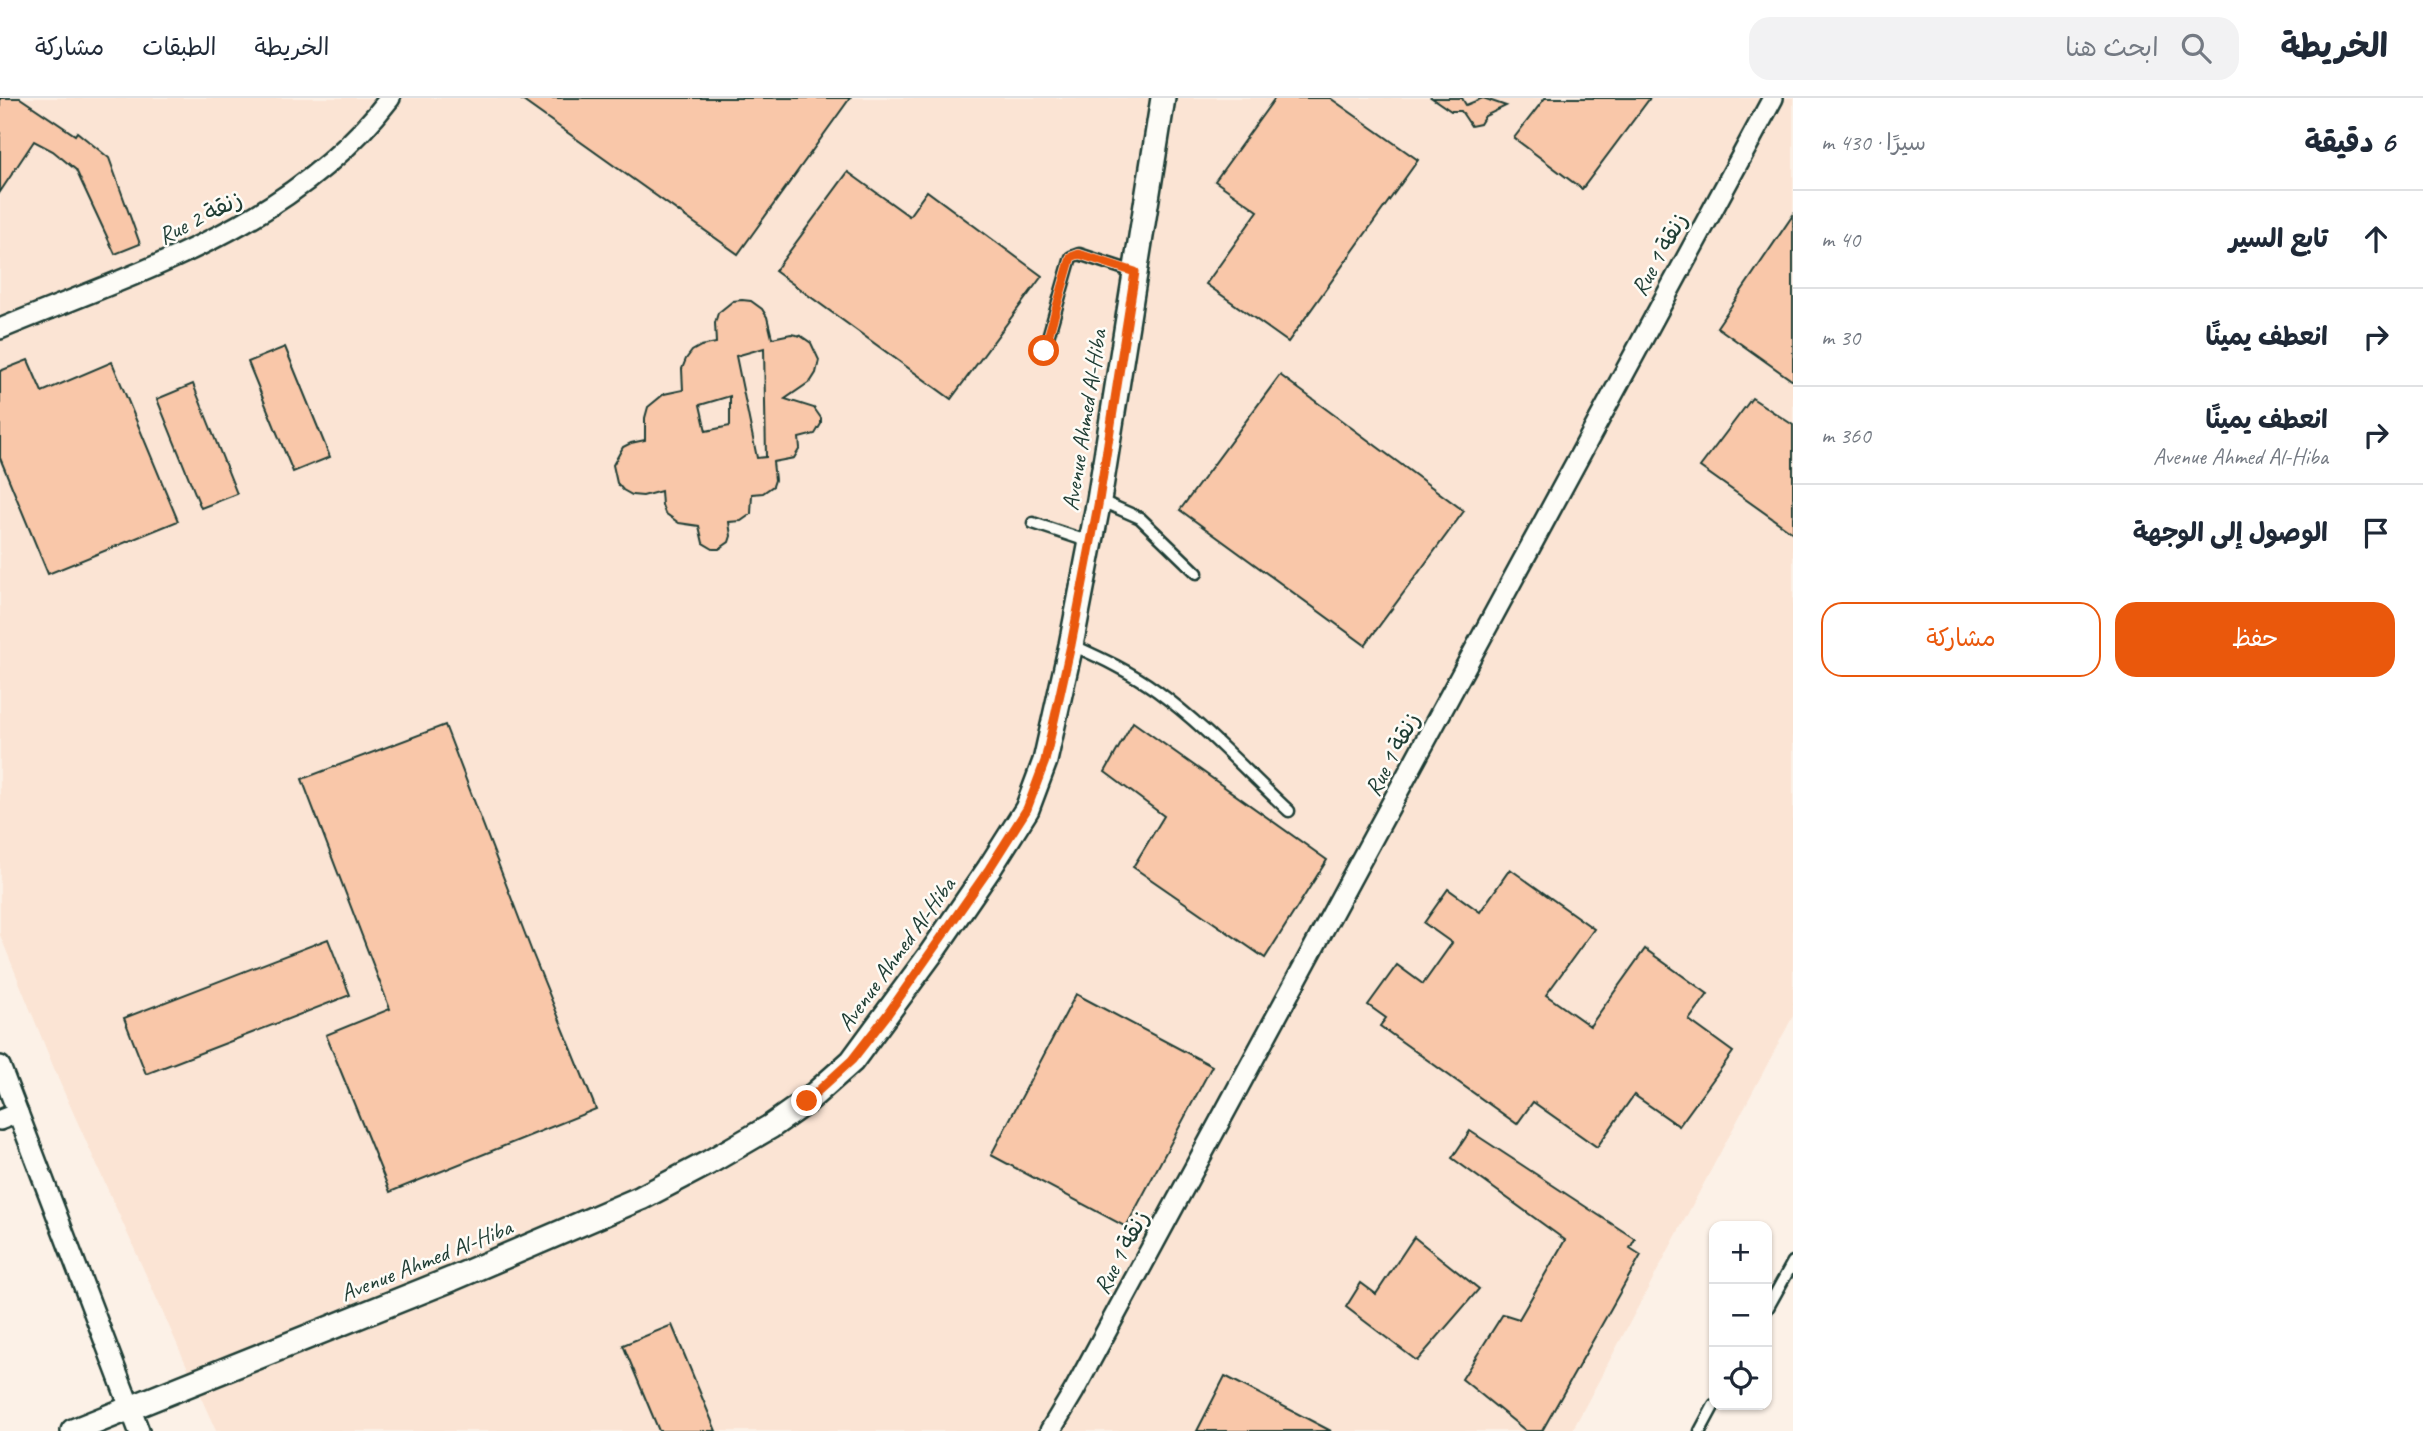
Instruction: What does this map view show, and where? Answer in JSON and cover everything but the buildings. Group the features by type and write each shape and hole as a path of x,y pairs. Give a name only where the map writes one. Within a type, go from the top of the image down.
{"street":[{"name":"Rue 2 زنقة","path":"0,329 186,254 250,221 300,186 341,152 375,118 390,98"},
{"name":"Avenue Ahmed Al-Hiba","path":"73,1431 452,1279 640,1198 770,1128 807,1101 852,1060 887,1015 989,869 1027,809 1045,761 1099,500 1163,98"},
{"name":"Rue 1 زنقة","path":"1049,1431 1074,1391 1381,827 1773,98"},
{"path":"0,1066 9,1116 139,1431"}],"lane":[{"path":"1044,351 1071,257 1079,254 1135,272"},
{"path":"1099,500 1140,518 1197,573"},
{"path":"1033,523 1091,542"},
{"path":"1071,645 1111,663 1157,691 1200,727 1289,811"},
{"path":"1772,1301 1793,1262"},
{"path":"1700,1431 1711,1410"}],"shaded area":[{"path":"0,98 1793,98 1793,1016 1572,1431 216,1431 60,1083 0,935"}],"route":[{"path":"807,1101 852,1060 930,955 1027,809 1045,761 1099,500 1135,272 1079,254 1071,257 1044,351"}]}
